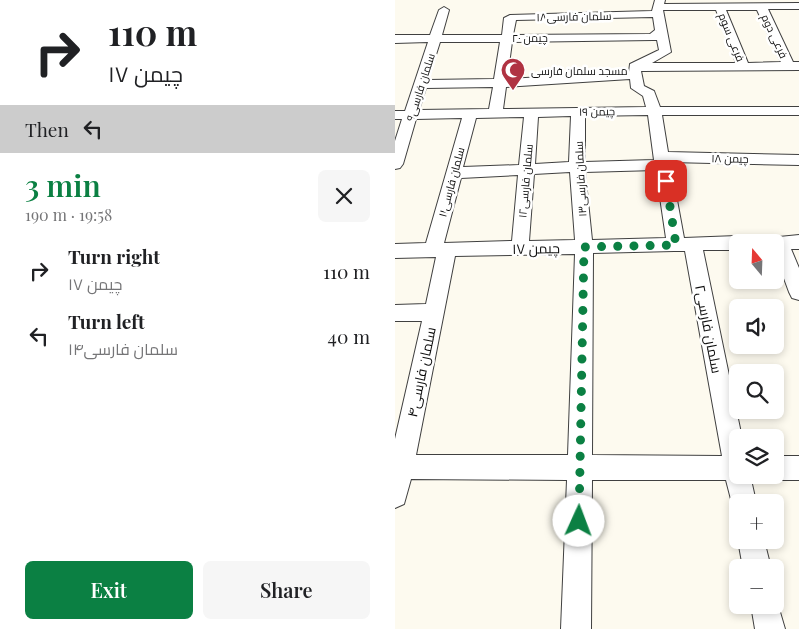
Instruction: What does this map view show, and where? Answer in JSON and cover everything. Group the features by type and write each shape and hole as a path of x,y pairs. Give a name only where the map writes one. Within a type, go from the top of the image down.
{"street":[{"path":"635,71 665,52 659,7 799,6"},
{"name":"سلمان فارسی۱۸","path":"507,37 509,19 516,17 659,7"},
{"name":"فرعی سوم","path":"720,7 743,66"},
{"name":"فرعی دوم","path":"761,7 794,66"},
{"name":"سلمان فارسی۹","path":"395,164 444,10"},
{"name":"چیمن ۲۰","path":"395,39 653,37 662,30"},
{"path":"495,113 507,37"},
{"path":"421,84 500,82 635,71 743,66 794,66"},
{"path":"635,71 638,88 649,94 655,110"},
{"name":"چیمن ۱۹","path":"395,115 655,110 799,111"},
{"name":"سلمان فارسی۲","path":"655,110 663,161 685,245 729,434"},
{"name":"سلمان فارسی۱۳","path":"575,629 584,247 577,167 578,112"},
{"name":"سلمان فارسی۱۲","path":"520,248 531,113"},
{"name":"سلمان فارسی۱۱","path":"440,250 453,173 470,114"},
{"name":"چیمن ۱۸","path":"453,173 663,161 799,160"},
{"path":"784,243 799,242"},
{"name":"چیمن ۱۷","path":"395,251 729,243"},
{"name":"سلمان فارسی۴","path":"395,495 398,467 434,312 440,250"},
{"path":"784,257 799,292"},
{"path":"395,313 434,312"},
{"path":"398,467 729,468"},
{"path":"784,468 799,468"},
{"path":"767,614 770,629"}],"place":[{"name":"مسجد سلمان فارسی","path":"513,91"}],"route":[{"path":"579,521 584,247 676,245 666,181"}]}
